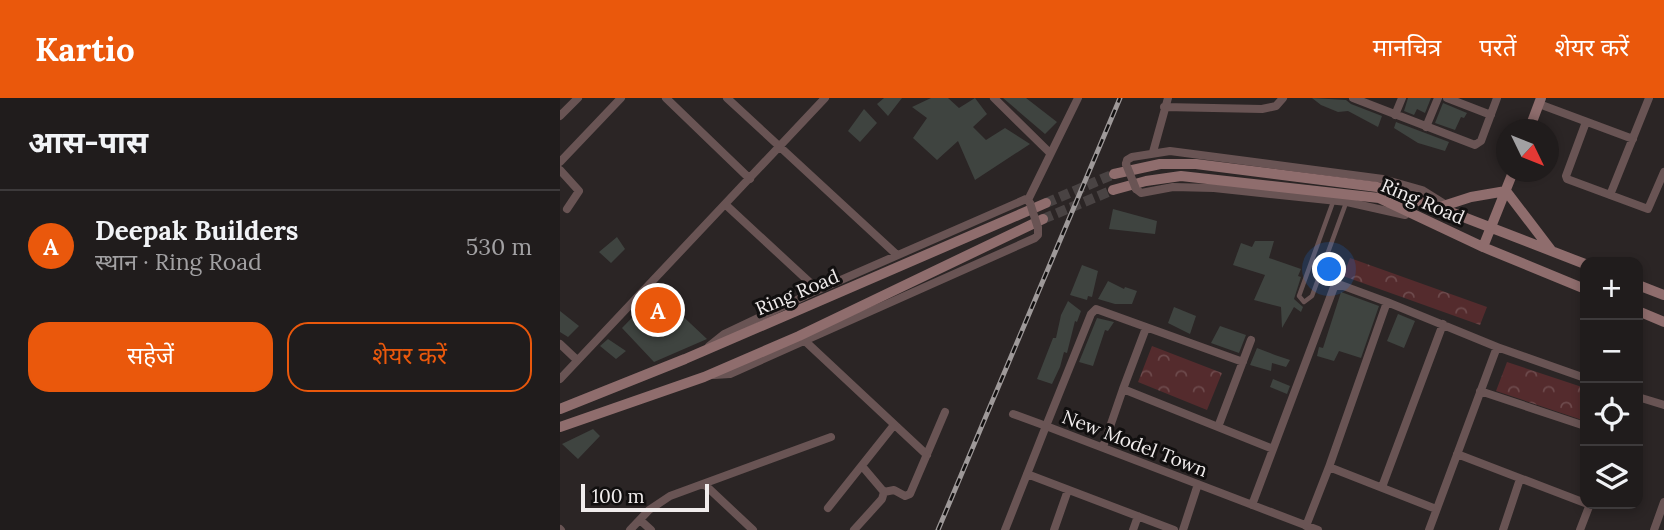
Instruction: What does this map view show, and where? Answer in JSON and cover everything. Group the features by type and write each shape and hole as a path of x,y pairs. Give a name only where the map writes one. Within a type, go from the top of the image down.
{"street":[{"path":"560,116 578,98"},
{"path":"560,162 621,98"},
{"path":"666,98 750,179"},
{"path":"727,98 897,255"},
{"path":"560,379 825,98"},
{"path":"994,98 1050,153"},
{"path":"698,354 724,334 818,290 1029,201 1078,98"},
{"path":"1153,152 1168,98"},
{"path":"1164,107 1262,109 1276,107 1283,98"},
{"path":"1355,98 1475,145 1481,141 1497,98"},
{"path":"1395,115 1402,98"},
{"path":"1426,127 1438,98"},
{"path":"1447,98 1491,115"},
{"path":"1610,195 1633,139 1645,99"},
{"path":"1533,119 1540,101 1633,139"},
{"path":"1586,122 1566,178 1649,208 1664,172"},
{"path":"1435,223 1347,202 1214,188 1173,187 1141,193 1136,189 1126,164 1132,157 1170,151 1383,179 1422,190 1442,206 1471,197 1506,191"},
{"name":"Ring Road","path":"1114,174 1160,164 1196,164 1377,187 1442,206 1580,262"},
{"path":"560,170 579,191 567,209"},
{"name":"Ring Road","path":"1113,190 1146,181 1181,176 1379,198 1483,247 1580,287"},
{"path":"1483,247 1509,182"},
{"path":"1506,191 1553,252"},
{"path":"704,377 730,373 1035,238 1040,224 1029,201"},
{"name":"Ring Road","path":"560,409 698,354 1046,203"},
{"path":"726,205 818,290"},
{"name":"Ring Road","path":"560,427 704,377 1040,224"},
{"path":"1252,505 1334,287 1341,285 1580,376"},
{"path":"1643,287 1664,295"},
{"path":"1306,526 1387,302"},
{"path":"1013,414 1046,426 1094,310 1243,362"},
{"path":"1643,313 1664,322"},
{"path":"1382,487 1443,324"},
{"path":"1103,447 1146,328"},
{"path":"1218,427 1251,340"},
{"path":"805,341 927,455"},
{"path":"560,344 577,360"},
{"path":"1429,530 1497,346"},
{"path":"1123,389 1273,449"},
{"path":"1480,391 1580,424"},
{"path":"1643,399 1664,405"},
{"path":"884,492 894,490 909,495 945,412"},
{"path":"828,508 894,425"},
{"name":"New Model Town","path":"1006,530 1046,426 1318,530"},
{"path":"630,530 659,502 831,437"},
{"path":"1457,454 1580,501"},
{"path":"862,466 884,492"},
{"path":"1329,467 1436,509"},
{"path":"1027,474 1174,530"},
{"path":"1503,530 1520,479"},
{"path":"704,484 753,530"},
{"path":"1183,530 1198,484"},
{"path":"1054,530 1068,490"},
{"path":"854,530 882,499 884,492"},
{"path":"1654,530 1664,502"},
{"path":"1580,530 1586,509"},
{"path":"1133,530 1138,516"},
{"path":"640,520 651,530"}],"lane":[{"path":"1333,201 1298,296 1304,302 1312,296 1347,202"}],"green space":[{"path":"1350,258 1487,307 1480,325 1343,276"},
{"path":"1152,346 1222,373 1207,410 1138,382"},
{"path":"1507,362 1580,386 1580,419 1496,391"}],"building":[{"path":"884,98 902,98 888,116 877,104"},
{"path":"931,98 948,98 959,108 975,98 987,114 973,127 986,140 1005,128 1030,144 975,180 958,141 937,160 913,138 927,118 912,107"},
{"path":"1003,98 1026,98 1057,122 1045,134"},
{"path":"1312,98 1346,100 1382,116 1378,127 1348,111 1338,112 1321,105"},
{"path":"1408,98 1431,98 1425,113 1417,109 1414,115 1404,111"},
{"path":"1443,103 1467,113 1464,118 1461,117 1455,130 1435,123"},
{"path":"864,109 877,123 860,142 848,131"},
{"path":"1396,122 1449,142 1445,151 1418,143 1394,128"},
{"path":"1113,209 1157,221 1155,234 1109,229"},
{"path":"617,237 625,249 611,263 599,252"},
{"path":"1255,241 1274,241 1269,258 1301,269 1294,299 1303,307 1301,312 1294,307 1282,328 1281,307 1254,300 1265,275 1233,265 1241,243 1252,247"},
{"path":"1082,265 1098,271 1092,297 1088,296 1087,300 1070,295"},
{"path":"1108,281 1124,289 1125,287 1137,291 1132,304 1115,304 1098,299"},
{"path":"657,292 707,339 654,362 622,328"},
{"path":"1341,292 1379,306 1361,358 1339,351 1334,361 1317,356 1319,347 1323,348"},
{"path":"1068,301 1081,311 1077,322 1075,321 1067,353 1064,352 1052,384 1037,379 1053,338 1056,338 1061,315"},
{"path":"1174,307 1196,316 1190,334 1168,323"},
{"path":"560,311 579,326 568,337 560,332"},
{"path":"1398,314 1415,321 1404,348 1387,341"},
{"path":"1097,318 1114,322 1108,331 1105,330 1093,366 1079,362"},
{"path":"1220,326 1246,335 1239,353 1211,343"},
{"path":"608,339 626,351 616,359 600,346"},
{"path":"1257,348 1290,360 1286,367 1272,363 1271,371 1250,365"},
{"path":"1273,379 1290,386 1287,394 1270,387"},
{"path":"593,429 600,436 578,459 562,444"}],"tunnel":[{"path":"1046,203 1114,174"},
{"path":"1043,219 1113,190"}],"railway":[{"path":"938,530 1120,98"}],"place":[{"name":"Deepak Builders","path":"658,310"}]}
